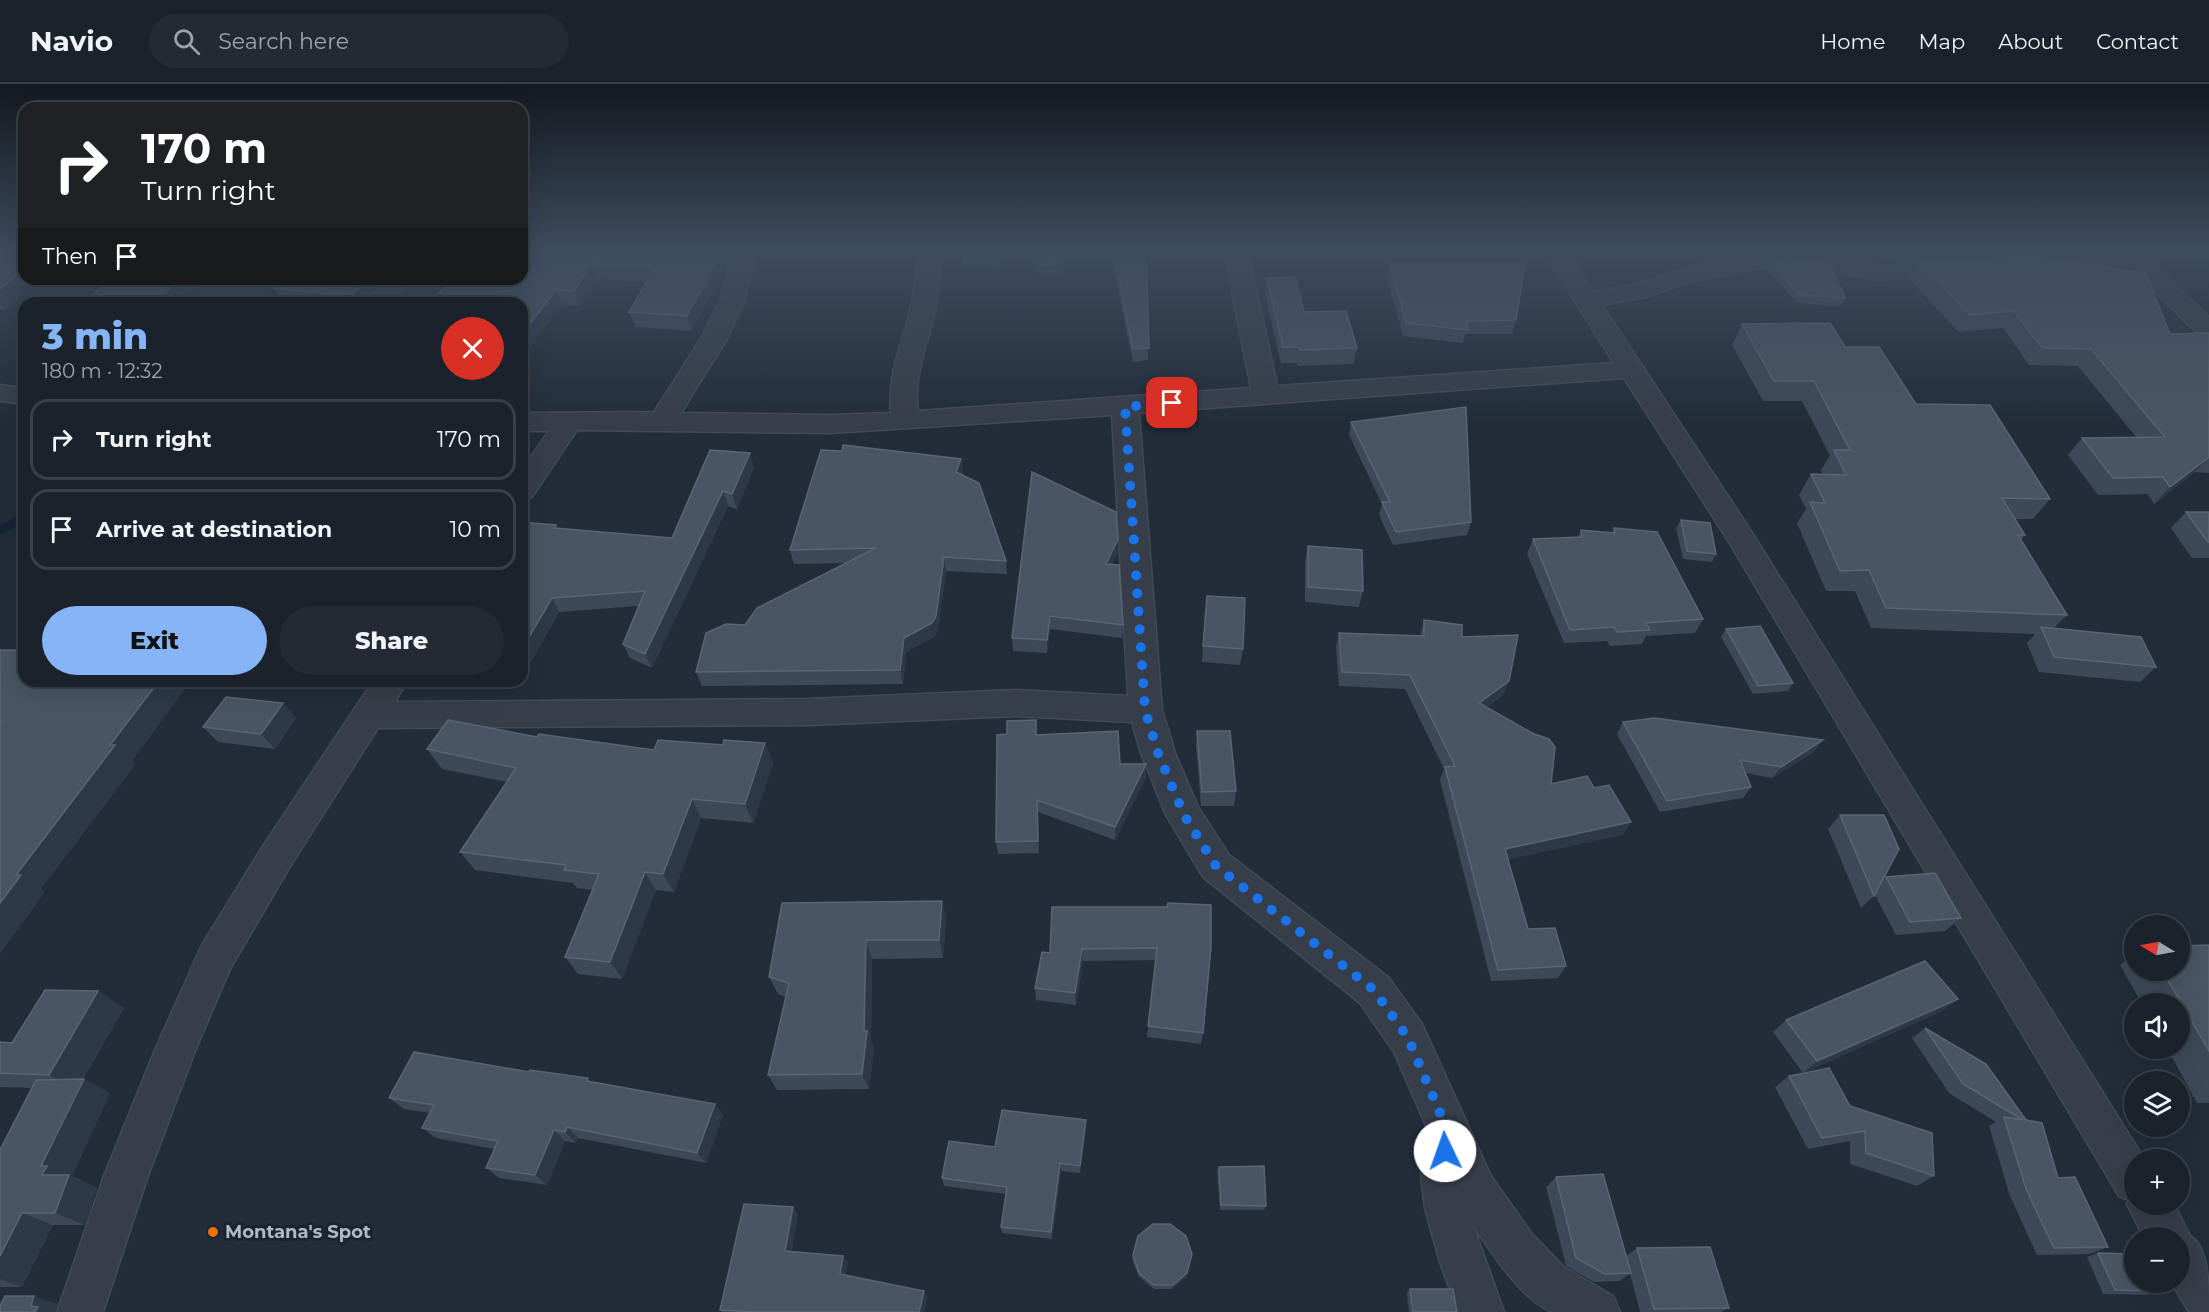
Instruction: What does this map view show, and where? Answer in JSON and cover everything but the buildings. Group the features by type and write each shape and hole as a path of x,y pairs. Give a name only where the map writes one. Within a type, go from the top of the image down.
{"street":[{"path":"662,421 715,337 729,308"},
{"path":"906,421 902,386 923,308"},
{"path":"1248,308 1266,396"},
{"path":"1592,308 1738,535 2124,1164"},
{"path":"2186,308 2209,331"},
{"path":"528,422 662,421 831,424 906,421 1630,370"},
{"path":"0,393 18,395"},
{"path":"1125,407 1145,710 1158,753 1184,815 1216,866 1374,990 1408,1038 1476,1191 1516,1250 1549,1284 1597,1312"},
{"path":"528,481 568,423"},
{"path":"80,1312 126,1176 176,1050 216,958 276,857 387,687"},
{"path":"368,715 809,712 1016,703 1145,710"},
{"path":"1446,1127 1443,1174 1450,1215 1464,1269 1481,1312"},
{"path":"2190,1271 2209,1303"}],"waterway":[{"path":"1,530 18,520"},
{"path":"0,530 4,528"}],"place":[{"name":"Montana's Spot","path":"213,1232"}],"route":[{"path":"1172,403 1125,407 1145,710 1158,753 1184,815 1216,866 1288,925 1374,990 1408,1038 1446,1127 1445,1151"}]}
